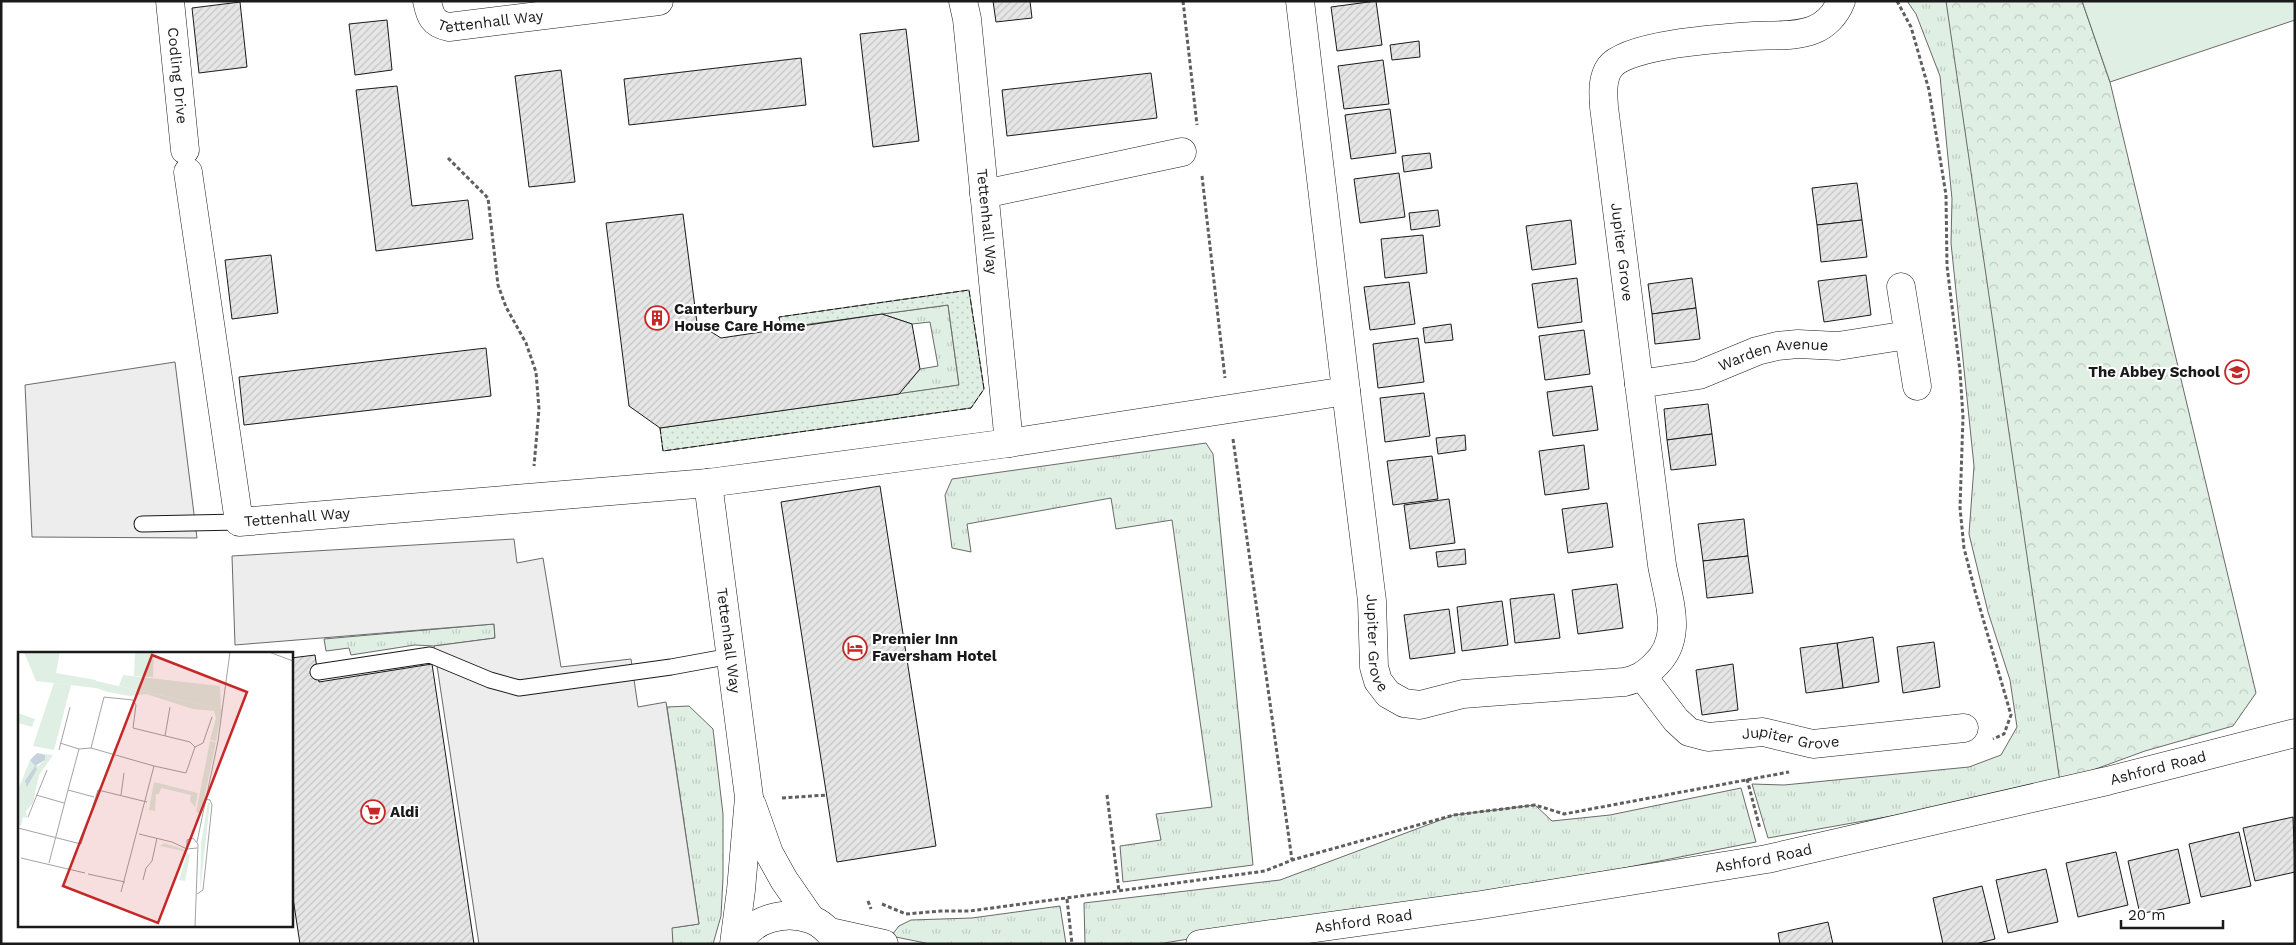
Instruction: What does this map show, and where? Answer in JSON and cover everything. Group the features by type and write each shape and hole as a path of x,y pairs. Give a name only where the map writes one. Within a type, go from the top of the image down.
{"street":[{"name":"Codling Drive","path":"170,1 187,161"},
{"name":"Tettenhall Way","path":"427,1 429,14 434,20 439,25 449,26 659,1"},
{"name":"Tettenhall Way","path":"963,1 967,19 1010,443"},
{"name":"Jupiter Grove","path":"1300,1 1372,601 1374,667 1378,681 1388,694 1404,703 1420,705 1463,694 1624,682 1643,676 1662,659 1669,648 1673,623 1662,565 1604,107 1603,89 1605,76 1610,66 1628,54 1651,48 1740,37 1802,34 1814,30 1829,20 1841,1"},
{"path":"984,194 1182,152"},
{"name":"Tettenhall Way","path":"187,161 239,522 708,483 1010,443 1346,391"},
{"path":"1901,287 1917,386"},
{"name":"Warden Avenue","path":"1639,384 1699,375 1757,351 1777,346 1798,344 1838,346 1908,335"},
{"name":"Tettenhall Way","path":"708,483 732,656 762,798 769,853 784,880 826,932"},
{"name":"Jupiter Grove","path":"1643,676 1676,720 1689,732 1708,737 1763,732 1812,744 1975,735"},
{"name":"Ashford Road","path":"1215,942 1482,905 1767,859 2107,781 2295,733"},
{"name":"Tettenhall Way","path":"734,944 741,890 762,798"},
{"path":"739,944 756,925 773,917 792,915 826,932 884,944"}],"lane":[{"path":"142,524 239,522"},
{"path":"318,672 430,655 490,680 519,688 671,667 732,656"}],"path":[{"path":"1897,1 1911,26 1929,90 1946,195 1947,266 1964,417 1960,508 1964,548 2012,715 2004,734 1975,735"},
{"path":"448,158 488,198 498,285 506,306 526,343 536,372 539,409 531,497"},
{"path":"882,904 906,914 970,911 1265,871 1292,860 1454,815 1535,804 1564,814 1795,771"},
{"path":"1747,779 1767,859"},
{"path":"762,798 827,794"},
{"path":"1107,795 1120,891"},
{"path":"1066,899 1072,944"}],"green space":[{"path":"1907,1 1947,1 1991,288 2061,786 1768,838 1752,784 1784,785 1969,767 2001,755 2017,727 2010,680 1988,612 1969,534 1974,466 1951,243 1952,199 1940,76 1916,14"},
{"path":"1946,1 2082,1 2110,82 2256,693 2233,726 2145,751 2060,782"},
{"path":"2082,1 2295,1 2295,20 2110,82"},
{"path":"969,290 984,389 971,408 663,451 660,428 959,385 948,305 781,328 779,317"},
{"path":"948,305 959,385 899,394 920,369 938,366 930,322 912,324 882,314"},
{"path":"1206,443 1213,454 1253,865 1123,882 1120,846 1161,840 1156,814 1212,807 1172,520 1116,529 1111,498 967,524 971,552 952,548 945,495 952,479"},
{"path":"494,624 495,638 434,646 415,645 351,655 349,648 326,651 324,639"},
{"path":"689,706 713,729 723,814 721,916 713,944 673,944 671,928 699,924 667,707"},
{"path":"1741,788 1756,842 1619,869 1158,944 1085,944 1084,903 1280,880 1454,815 1535,805 1552,821 1610,815"},
{"path":"1060,906 1066,944 930,944 891,936 899,926 911,920 972,918"}],"shaded area":[{"path":"175,362 197,538 32,537 25,385"},
{"path":"514,539 517,563 543,558 561,667 631,659 638,707 666,702 699,924 672,928 673,944 479,944 434,646 495,638 494,624 235,645 232,556"}],"building":[{"path":"993,1 1030,1 1032,18 996,22"},
{"path":"1376,1 1382,45 1337,51 1331,7"},
{"path":"240,2 247,67 199,73 192,8"},
{"path":"387,20 392,70 355,75 349,24"},
{"path":"906,29 919,141 873,147 860,34"},
{"path":"1419,41 1420,57 1392,60 1390,45"},
{"path":"801,58 806,105 629,125 624,79"},
{"path":"1383,60 1389,104 1344,109 1338,66"},
{"path":"561,70 575,182 529,187 515,76"},
{"path":"1151,73 1157,118 1007,136 1002,90"},
{"path":"397,86 412,206 468,200 473,239 376,251 356,90"},
{"path":"1390,109 1396,153 1351,159 1345,115"},
{"path":"1430,153 1432,168 1404,172 1402,156"},
{"path":"1399,173 1405,217 1360,223 1354,179"},
{"path":"1857,183 1862,220 1817,225 1812,188"},
{"path":"1438,210 1440,226 1411,230 1409,213"},
{"name":"Canterbury House Care Home","path":"683,214 697,323 721,338 882,314 912,324 920,369 899,394 660,428 629,406 606,223"},
{"path":"1571,220 1576,264 1532,270 1526,226"},
{"path":"1862,220 1867,257 1821,262 1817,225"},
{"path":"1423,235 1427,273 1385,278 1381,239"},
{"path":"271,255 278,313 232,319 225,260"},
{"path":"1866,275 1871,315 1824,322 1818,281"},
{"path":"1577,278 1582,322 1538,328 1532,284"},
{"path":"1692,278 1696,308 1652,314 1648,284"},
{"path":"1409,282 1415,324 1370,330 1364,287"},
{"path":"1696,308 1700,339 1655,344 1652,314"},
{"path":"1451,324 1453,340 1425,343 1423,328"},
{"path":"1584,330 1590,374 1545,380 1539,336"},
{"path":"1418,338 1424,382 1378,388 1373,344"},
{"path":"486,348 491,396 244,425 239,377"},
{"path":"1592,386 1598,430 1553,436 1547,392"},
{"path":"1424,393 1430,436 1385,442 1380,398"},
{"path":"1708,404 1712,434 1667,440 1664,409"},
{"path":"1712,434 1716,465 1671,470 1667,440"},
{"path":"1465,435 1466,450 1438,454 1436,438"},
{"path":"1584,445 1589,489 1545,495 1539,451"},
{"path":"1432,456 1438,499 1393,505 1387,461"},
{"name":"Premier Inn Faversham Hotel","path":"880,486 936,846 837,862 781,502"},
{"path":"1449,499 1455,543 1410,549 1404,505"},
{"path":"1607,503 1613,547 1568,553 1562,509"},
{"path":"1744,519 1748,556 1703,561 1698,524"},
{"path":"1465,549 1466,564 1438,567 1436,552"},
{"path":"1748,556 1753,593 1707,598 1703,561"},
{"path":"1617,584 1623,628 1578,634 1572,590"},
{"path":"1554,594 1560,638 1515,643 1510,599"},
{"path":"1502,601 1508,645 1462,651 1457,607"},
{"path":"1449,609 1455,653 1410,659 1404,615"},
{"path":"1873,637 1879,682 1843,688 1837,643"},
{"path":"1934,642 1940,687 1903,693 1897,647"},
{"path":"1837,643 1843,688 1806,693 1800,648"},
{"name":"Aldi","path":"315,655 319,682 432,664 474,944 300,944 292,892 292,658"},
{"path":"1733,664 1738,710 1702,715 1696,670"},
{"path":"2293,817 2295,872 2255,881 2243,828"},
{"path":"2239,832 2251,886 2201,897 2189,844"},
{"path":"2178,849 2190,903 2140,914 2128,861"},
{"path":"2116,852 2128,905 2078,917 2066,863"},
{"path":"2046,869 2058,922 2008,933 1996,880"},
{"path":"1982,886 1995,939 1975,944 1943,944 1933,898"},
{"path":"1828,922 1833,944 1780,944 1778,933"}],"fence":[{"path":"660,428 663,451 971,408 984,389 969,290 779,317 781,328"}],"place":[{"name":"Canterbury House Care Home","path":"657,318"},
{"name":"The Abbey School","path":"2237,372"},
{"name":"Premier Inn Faversham Hotel","path":"855,648"},
{"name":"Aldi","path":"373,812"}]}
